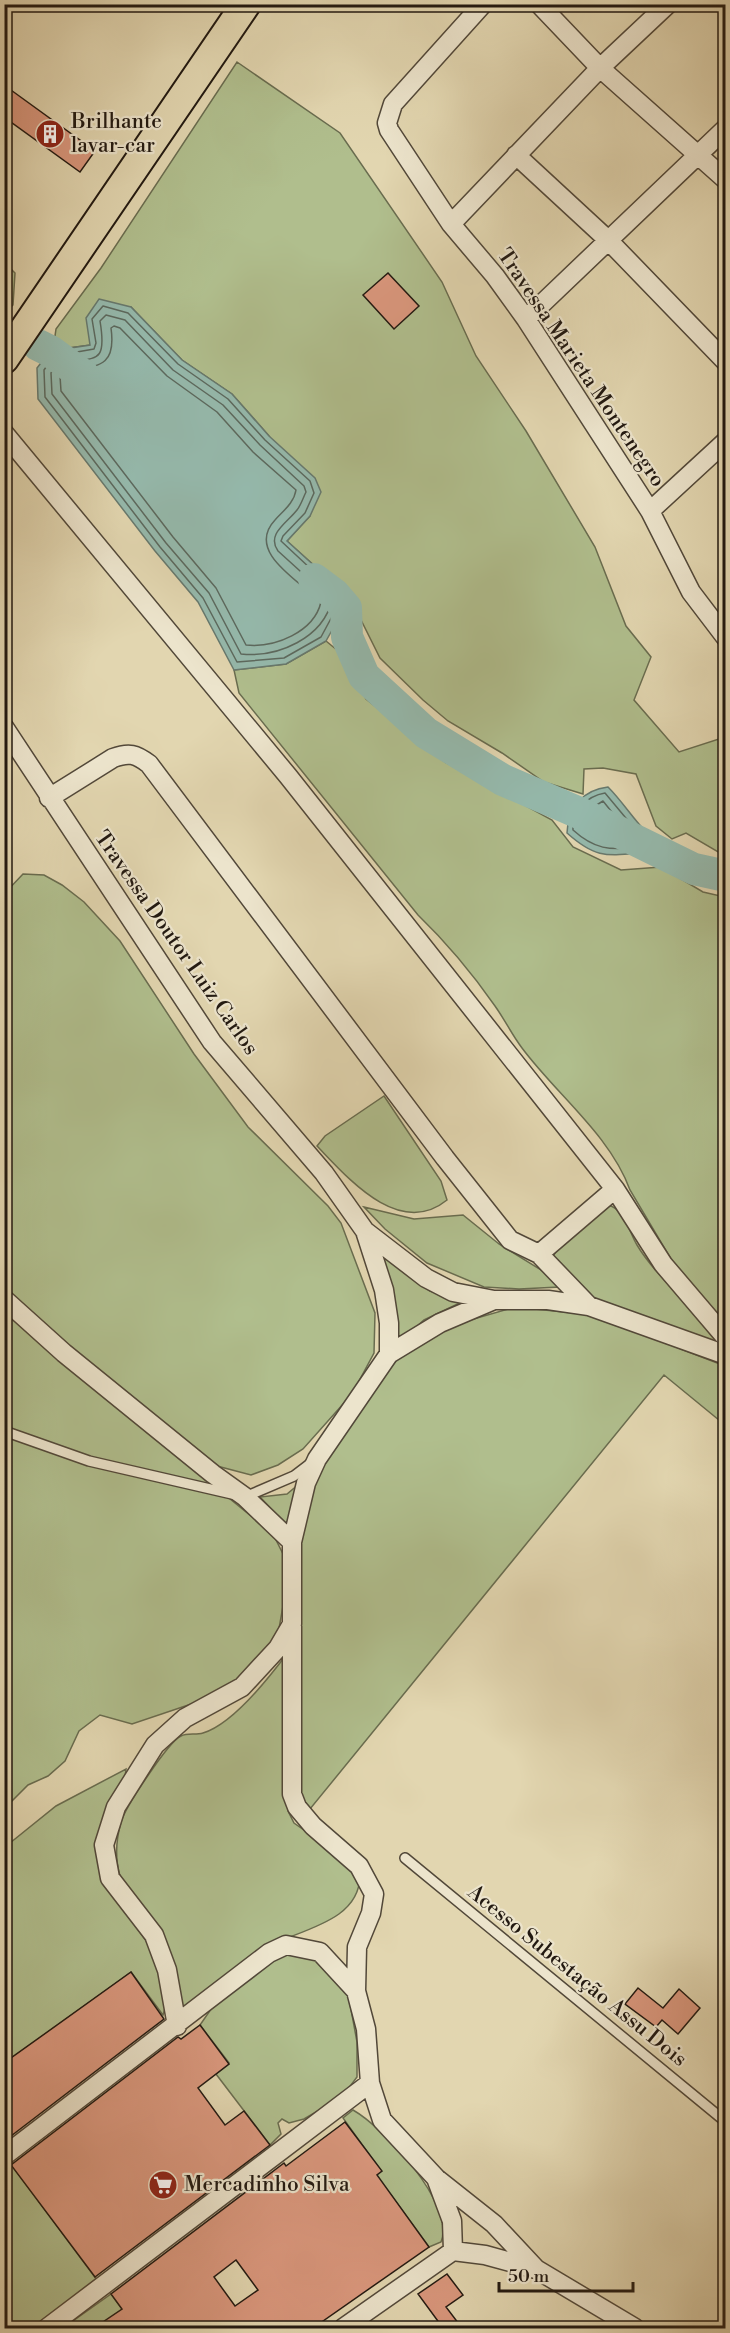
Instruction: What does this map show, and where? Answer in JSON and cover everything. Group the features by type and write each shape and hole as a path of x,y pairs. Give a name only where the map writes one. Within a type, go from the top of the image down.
{"main road":[{"path":"4,359 246,4"}],"street":[{"name":"Travessa Marieta Montenegro","path":"483,4 393,104 388,116 389,130 451,224 495,276 526,319 650,511 691,592 726,638"},
{"path":"539,4 600,68 726,180"},
{"path":"451,224 600,68 668,4"},
{"path":"526,319 726,128"},
{"path":"516,155 608,240 726,362"},
{"path":"4,433 288,776 615,1189 663,1264 726,1338"},
{"path":"650,511 726,441"},
{"name":"Travessa Doutor Luiz Carlos","path":"4,727 212,1042 347,1203 365,1231"},
{"path":"49,798 118,756 135,754 149,764 502,1231 510,1240 539,1254 589,1306"},
{"path":"539,1254 615,1189"},
{"path":"365,1231 426,1278 453,1292 495,1300 548,1300 589,1306 726,1355"},
{"path":"365,1231 384,1290 389,1323 389,1354"},
{"path":"4,1299 64,1353 213,1474 245,1497 292,1542"},
{"path":"495,1300 440,1323 389,1354 317,1459 306,1483 292,1542 292,1794 297,1807 313,1826 359,1866 374,1894 370,1913 357,1947 356,1991 366,2029 370,2083 382,2120 436,2178 494,2224 536,2269 628,2327"},
{"path":"177,2026 167,1970 154,1935 110,1878 104,1845 117,1807 155,1745 185,1718 242,1687 278,1648 292,1624"},
{"path":"4,2156 177,2026 269,1953 286,1945 320,1952 356,1991"},
{"path":"46,2328 370,2083"},
{"path":"436,2178 452,2221 453,2251"},
{"path":"343,2328 453,2251 486,2255 536,2269"}],"lane":[{"path":"4,1431 89,1461 245,1497 294,1476 317,1459"},
{"name":"Acesso Subestação Assu Dois","path":"405,1858 726,2122"}],"green space":[{"path":"237,62 340,133 442,282 476,356 526,431 595,547 626,626 651,657 634,700 679,752 725,737 725,856 686,833 672,839 656,826 636,774 603,768 584,769 583,794 544,782 502,753 448,721 423,700 380,658 350,598 287,541 310,516 269,436 232,394 182,360 131,307 91,345 53,350 56,329 101,268"},
{"path":"4,262 15,273 13,305 5,313"},
{"path":"326,641 343,655 366,699 445,762 552,820 573,847 621,870 661,867 703,892 725,897 725,1323 678,1271 630,1190 610,1151 518,1043 495,1006 468,970 418,915 239,693 234,670 286,664"},
{"path":"23,874 44,875 62,885 84,902 120,941 194,1054 248,1127 328,1206 341,1223 375,1313 374,1353 352,1394 303,1449 278,1465 251,1475 217,1466 68,1346 5,1288 4,894"},
{"path":"384,1096 441,1181 447,1200 429,1210 411,1212 393,1208 375,1199 343,1173 317,1146 325,1136"},
{"path":"608,1205 623,1216 637,1245 653,1268 718,1335 720,1345 597,1301 551,1259 557,1250"},
{"path":"364,1207 414,1219 463,1215 499,1244 546,1273 559,1287 519,1289 484,1287 427,1263 385,1229"},
{"path":"383,1257 430,1291 464,1301 424,1320 394,1347 388,1281"},
{"path":"5,1299 203,1477 273,1534 286,1560 286,1589 277,1640 253,1671 218,1695 132,1724 100,1715 79,1731 65,1761 48,1776 28,1785 5,1808"},
{"path":"515,1307 593,1315 725,1366 725,1425 664,1375 310,1809 305,1808 300,1794 298,1532 316,1470 390,1368 414,1340 432,1331"},
{"path":"299,1484 291,1508 288,1527 260,1497 287,1494"},
{"path":"286,1655 288,1811 294,1823 327,1846 360,1876 357,1893 348,1906 336,1916 256,1953 182,2014 120,1876 117,1849 121,1822 148,1776 175,1741 183,1735 203,1733 214,1728 238,1711"},
{"path":"126,1769 125,1778 113,1809 110,1891 158,1957 167,2002 163,2015 131,1972 5,2063 5,1847 56,1806"},
{"path":"291,1952 318,1959 348,1993 357,2042 357,2077 342,2097 304,2119 289,2123 282,2119 278,2123 281,2134 270,2145 216,2074 229,2063 200,2025 218,1999 281,1956"},
{"path":"353,2110 382,2132 414,2168 428,2188 438,2208 443,2226 441,2242 429,2247 391,2195 303,2229 381,2171 343,2118"},
{"path":"11,2164 97,2280 31,2328 5,2328 4,2165"},
{"path":"111,2294 136,2328 67,2328 73,2321"}],"water":[{"path":"99,299 131,307 182,360 232,394 269,436 315,478 321,492 310,516 287,541 350,598 326,641 286,664 234,670 198,602 155,551 38,399 37,368 50,351 90,345 86,318"},
{"path":"608,787 648,834 642,853 601,854 585,847 567,833 570,815 578,801 591,792"}],"building":[{"name":"Brilhante lavar-car","path":"4,85 95,151 80,172 4,117"},
{"path":"388,273 419,306 394,329 363,295"},
{"path":"131,1972 164,2019 11,2136 4,2127 4,2063"},
{"path":"638,1988 663,2008 679,1989 700,2008 678,2034 662,2020 656,2027 625,2004"},
{"path":"200,2025 229,2064 198,2088 225,2125 244,2111 270,2145 95,2277 11,2165 178,2037 181,2039"},
{"path":"345,2122 382,2171 377,2175 429,2247 313,2328 94,2328 122,2309 111,2294 284,2163 286,2166","holes":["236,2260 258,2290 235,2306 214,2277"]},
{"path":"447,2274 463,2295 446,2307 462,2328 443,2328 418,2294"}],"waterway":[{"path":"38,345 84,376"},
{"path":"314,579 334,594 346,608 347,637 364,676 426,733 503,780 584,815 694,869 726,876"}],"place":[{"name":"Brilhante lavar-car","path":"50,134"},
{"name":"Mercadinho Silva","path":"163,2185"}]}
